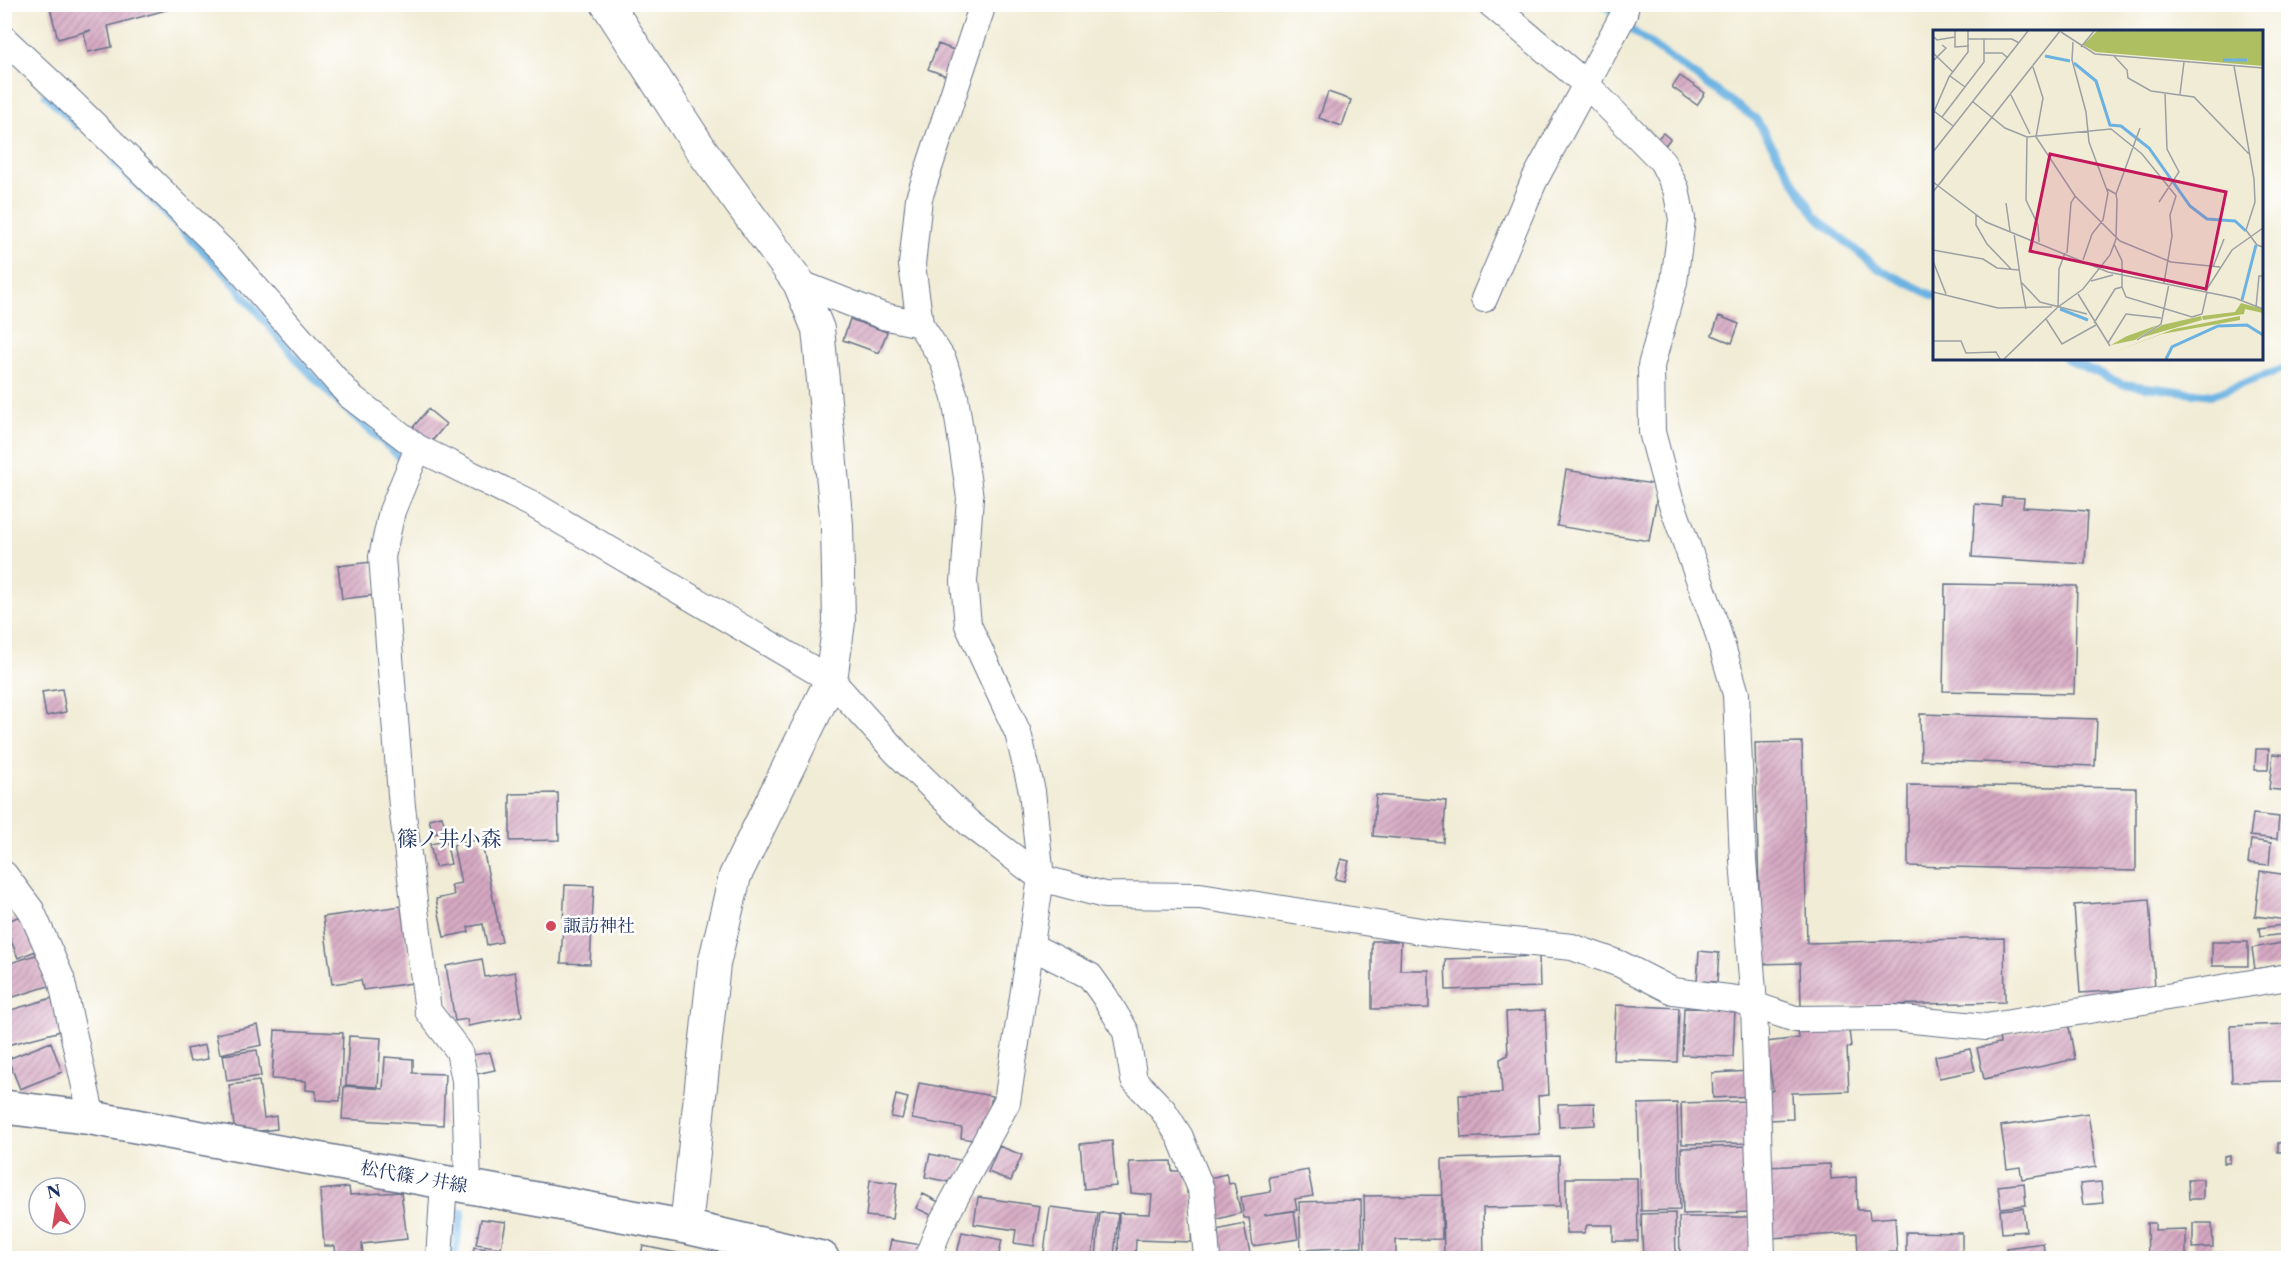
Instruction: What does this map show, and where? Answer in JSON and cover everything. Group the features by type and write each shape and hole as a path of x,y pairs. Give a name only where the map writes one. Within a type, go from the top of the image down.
{"main road":[{"name":"松代篠ノ井線","path":"4,1107 92,1118 686,1227 822,1258"}],"street":[{"path":"607,4 702,151 799,283 819,329 837,525 839,622 831,680 735,876 714,964 686,1227"},
{"path":"927,1258 940,1224 1006,1102 1041,878 1032,791 1018,733 968,625 964,582 970,498 955,397 943,360 920,324 912,265 919,198 983,4"},
{"path":"1491,4 1587,85 1662,161 1676,189 1682,219 1674,282 1650,366 1652,432 1669,496 1716,626 1736,694 1743,860 1754,1005 1762,1258"},
{"path":"1484,299 1534,181 1622,16"},
{"path":"4,39 228,256 350,396 418,448 532,504 831,680 897,753 969,823 1041,878 1104,895 1200,896 1427,932 1572,946 1620,964 1673,991 1736,999 1795,1019 1892,1018 1986,1027 2289,977"},
{"path":"799,283 883,316 920,324"},
{"path":"418,448 392,511 382,558 402,807 428,1011 459,1051 465,1080 456,1185 439,1258"},
{"path":"4,874 31,910 61,978 92,1118"},
{"path":"1031,946 1090,976 1126,1032 1134,1080 1163,1110 1180,1137 1201,1189 1207,1258"}],"building":[{"path":"49,4 184,5 108,26 112,47 88,52 84,33 91,30 58,39"},
{"path":"938,44 959,52 949,77 928,69"},
{"path":"1680,76 1705,93 1697,105 1672,87"},
{"path":"1328,92 1351,100 1342,126 1319,118"},
{"path":"1663,133 1670,139 1663,148 1655,141"},
{"path":"1719,316 1739,324 1732,343 1712,335"},
{"path":"850,319 887,332 879,353 843,340"},
{"path":"428,409 446,424 428,446 410,431"},
{"path":"1566,470 1659,485 1649,541 1557,526"},
{"path":"2002,497 2024,498 2023,507 2088,511 2085,564 1972,557 1975,504 2001,506"},
{"path":"371,562 376,595 342,599 338,566"},
{"path":"1945,584 2077,586 2074,694 1943,691"},
{"path":"62,689 66,712 46,716 42,692"},
{"path":"1920,714 2097,719 2095,766 1921,760"},
{"path":"1802,742 1807,943 2004,938 2005,1002 1801,1007 1800,963 1761,964 1755,743"},
{"path":"2256,749 2269,749 2268,770 2255,770"},
{"path":"2273,754 2288,755 2288,791 2269,789"},
{"path":"1908,785 2136,788 2136,871 1908,866"},
{"path":"558,793 559,840 510,841 510,794"},
{"path":"1376,795 1446,801 1443,842 1373,836"},
{"path":"2253,814 2279,817 2277,839 2250,836"},
{"path":"442,816 446,831 433,834 429,819"},
{"path":"481,839 502,942 487,945 483,924 468,927 469,932 444,937 436,899 454,895 451,885 461,883 453,845"},
{"path":"2251,840 2271,843 2269,865 2248,863"},
{"path":"446,841 451,864 435,867 430,844"},
{"path":"1341,859 1349,861 1344,881 1335,879"},
{"path":"2260,871 2288,875 2287,920 2255,916"},
{"path":"565,885 594,886 590,964 561,963"},
{"path":"2149,899 2155,988 2080,993 2074,905"},
{"path":"4,906 10,917 4,920"},
{"path":"401,906 412,983 363,990 361,980 332,984 323,917"},
{"path":"24,914 38,950 18,958 4,923"},
{"path":"2283,925 2284,934 2260,937 2259,928"},
{"path":"1372,941 1401,941 1400,970 1429,970 1429,1008 1372,1009"},
{"path":"2212,942 2248,942 2248,966 2212,966"},
{"path":"2288,942 2288,964 2255,969 2252,948"},
{"path":"1699,951 1719,953 1717,982 1697,981"},
{"path":"42,953 52,985 4,1000 4,965"},
{"path":"1539,956 1540,987 1446,990 1445,959"},
{"path":"482,959 485,977 515,972 522,1016 468,1026 467,1019 455,1021 446,966"},
{"path":"52,998 61,1031 4,1046 4,1012"},
{"path":"1616,1005 1679,1008 1677,1062 1613,1060"},
{"path":"1684,1008 1735,1009 1733,1057 1682,1055"},
{"path":"1545,1010 1549,1095 1538,1096 1540,1134 1461,1138 1459,1095 1502,1093 1500,1059 1508,1055 1506,1012"},
{"path":"2068,1022 2075,1059 1984,1079 1977,1048 2000,1043 1999,1037"},
{"path":"1848,1023 1851,1046 1847,1048 1849,1091 1792,1093 1793,1119 1767,1120 1766,1094 1773,1090 1766,1042 1799,1038 1798,1030"},
{"path":"2288,1024 2288,1081 2232,1082 2230,1026"},
{"path":"258,1025 262,1045 220,1054 216,1034"},
{"path":"275,1030 343,1033 340,1101 316,1100 316,1091 306,1090 306,1081 272,1079"},
{"path":"349,1036 381,1038 378,1087 346,1085"},
{"path":"51,1042 62,1072 20,1089 8,1059"},
{"path":"205,1045 208,1059 190,1062 187,1049"},
{"path":"1970,1049 1975,1071 1939,1078 1935,1056"},
{"path":"257,1050 261,1076 227,1081 223,1055"},
{"path":"490,1052 495,1070 476,1074 473,1055"},
{"path":"385,1057 413,1059 413,1073 445,1074 443,1125 342,1119 344,1086 383,1089"},
{"path":"1752,1071 1753,1096 1713,1098 1712,1073"},
{"path":"259,1081 264,1118 276,1116 277,1129 235,1134 229,1085"},
{"path":"919,1083 992,1096 984,1142 961,1138 962,1128 912,1119"},
{"path":"896,1095 908,1098 902,1119 891,1117"},
{"path":"1748,1101 1749,1143 1682,1144 1681,1103"},
{"path":"1594,1103 1595,1125 1559,1127 1558,1104"},
{"path":"1677,1103 1680,1210 1641,1211 1638,1104"},
{"path":"2088,1113 2096,1167 2022,1179 2020,1167 2007,1169 2001,1126"},
{"path":"1112,1141 1116,1186 1084,1189 1080,1144"},
{"path":"2284,1142 2285,1152 2278,1152 2278,1143"},
{"path":"999,1146 1022,1155 1011,1181 988,1172"},
{"path":"1751,1146 1753,1212 1683,1214 1681,1148"},
{"path":"930,1154 964,1161 959,1184 925,1177"},
{"path":"2230,1155 2230,1163 2224,1163 2224,1156"},
{"path":"1559,1156 1560,1206 1483,1208 1484,1258 1444,1258 1442,1159"},
{"path":"1171,1161 1172,1171 1188,1171 1187,1193 1193,1194 1191,1242 1136,1240 1135,1258 1118,1258 1119,1213 1150,1214 1152,1195 1131,1193 1129,1162"},
{"path":"1830,1164 1831,1179 1856,1177 1857,1210 1869,1210 1870,1219 1895,1217 1897,1252 1858,1254 1857,1233 1771,1238 1768,1167"},
{"path":"1308,1170 1313,1196 1295,1199 1297,1210 1264,1215 1294,1211 1298,1239 1253,1246 1249,1218 1244,1218 1241,1197 1271,1192 1269,1177"},
{"path":"1226,1174 1229,1184 1234,1183 1241,1213 1214,1220 1205,1179"},
{"path":"1566,1178 1637,1178 1638,1241 1613,1241 1613,1225 1587,1225 1584,1233 1566,1233"},
{"path":"2188,1179 2203,1179 2203,1199 2189,1199"},
{"path":"870,1180 897,1183 892,1219 866,1216"},
{"path":"2101,1182 2103,1203 2083,1205 2080,1184"},
{"path":"2024,1183 2026,1205 2001,1208 1998,1186"},
{"path":"349,1187 350,1195 401,1192 407,1239 362,1244 363,1258 336,1258 335,1246 324,1246 320,1190"},
{"path":"923,1194 939,1202 933,1216 916,1208"},
{"path":"1442,1195 1442,1239 1396,1240 1396,1258 1365,1258 1364,1196"},
{"path":"978,1197 1040,1206 1034,1246 1014,1243 1016,1230 974,1224"},
{"path":"1361,1200 1362,1247 1301,1250 1299,1202"},
{"path":"1050,1207 1098,1213 1092,1258 1044,1252"},
{"path":"2023,1208 2026,1231 2002,1233 2000,1210"},
{"path":"1100,1212 1118,1214 1114,1258 1096,1257"},
{"path":"1675,1213 1676,1258 1643,1258 1641,1214"},
{"path":"1679,1217 1751,1217 1751,1258 1680,1258"},
{"path":"481,1219 506,1222 501,1248 476,1244"},
{"path":"2147,1223 2155,1223 2155,1230 2186,1229 2186,1258 2148,1258"},
{"path":"2193,1223 2212,1223 2213,1247 2193,1248"},
{"path":"1244,1224 1251,1258 1217,1258 1212,1231"},
{"path":"962,1232 1002,1240 998,1258 956,1258"},
{"path":"1906,1232 1962,1233 1962,1258 1906,1258"},
{"path":"891,1240 922,1245 920,1258 888,1254"},
{"path":"2043,1243 2045,1258 2008,1258 2006,1248"},
{"path":"643,1246 698,1257 698,1258 640,1258"},
{"path":"474,1247 501,1251 500,1258 472,1258"}],"waterway":[{"path":"1604,4 1627,27 1756,119 1815,216 1877,268 1933,296"},
{"path":"46,95 77,126"},
{"path":"114,162 225,273 300,363 336,400 401,458"},
{"path":"2069,360 2122,384 2212,395 2288,367"},
{"path":"454,1258 462,1212"}],"place":[{"name":"諏訪神社","path":"551,926"}],"district":[{"name":"篠ノ井小森","path":"449,839"}]}
